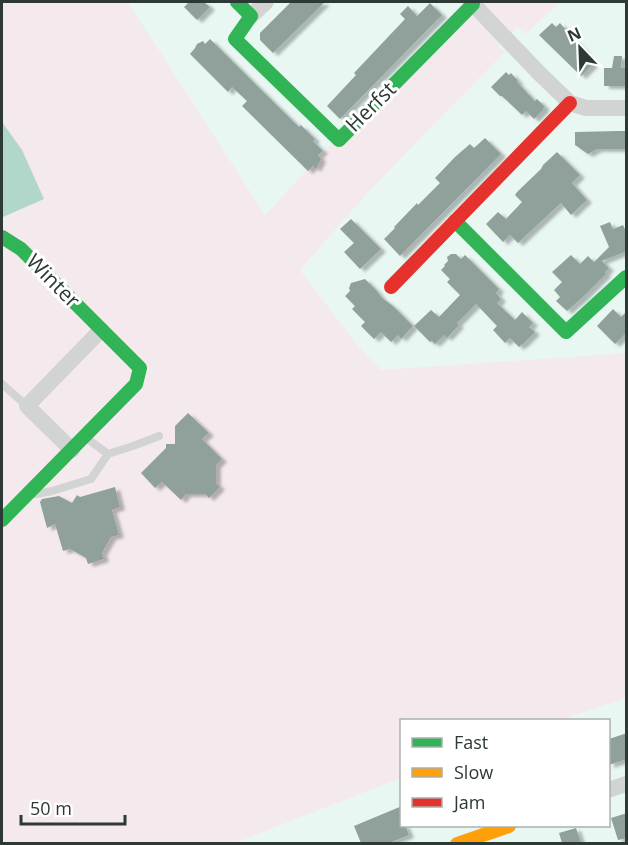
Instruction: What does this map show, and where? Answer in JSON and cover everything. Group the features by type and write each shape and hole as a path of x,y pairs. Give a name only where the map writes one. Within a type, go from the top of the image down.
{"street":[{"path":"237,2 251,16"},
{"name":"Herfst","path":"266,2 251,16 235,39 339,140 472,3"},
{"path":"472,3 570,103 586,108 627,108"},
{"path":"391,287 570,103"},
{"path":"455,221 566,332 627,277"},
{"name":"Winter","path":"2,237 21,249 140,368 136,384 2,520"},
{"path":"72,450 27,406 101,330"},
{"path":"610,790 627,784"},
{"path":"458,843 503,827"}],"lane":[{"path":"2,384 27,406"},
{"path":"26,496 91,479 108,454 159,436"},
{"path":"84,437 108,454"}],"shaded area":[{"path":"2,2 128,2 265,215 463,2 560,2 526,34 517,27 498,47 506,51 372,188 300,270 359,347 381,370 626,353 626,698 562,719 400,719 400,778 235,843 2,844"},
{"path":"2,122 22,150 44,199 3,217 2,216"}],"building":[{"path":"189,2 204,2 210,7 197,20 184,7"},
{"path":"291,2 325,2 273,53 260,40 260,33"},
{"path":"430,3 442,15 340,119 327,106 356,75 354,73 405,19 400,14 408,6 417,16"},
{"path":"552,23 556,27 560,23 585,50 582,53 593,64 581,76 539,35"},
{"path":"210,39 299,127 301,125 315,139 313,141 323,151 318,155 321,159 316,169 313,166 308,171 242,106 247,101 232,87 228,92 190,54 197,44 203,41 205,44"},
{"path":"614,56 622,56 621,68 627,68 627,86 604,86 604,68 612,68"},
{"path":"506,72 509,75 511,73 535,101 537,99 545,107 534,119 526,111 522,115 491,87"},
{"path":"627,131 627,149 597,149 588,154 575,145 575,132"},
{"path":"485,138 501,154 400,256 384,239 417,203 418,205 440,183 435,178 455,157 470,144 474,148"},
{"path":"557,152 580,175 572,183 587,200 571,215 561,203 518,243 510,235 503,242 486,224 498,212 506,219 522,202 515,195 517,192"},
{"path":"351,219 381,249 360,269 344,252 354,243 340,229"},
{"path":"610,222 613,229 623,225 627,234 627,251 602,261 609,268 606,274 567,311 556,301 560,297 554,290 562,282 552,272 571,255 580,264 588,256 594,262 609,247 600,226"},
{"path":"456,254 461,259 465,255 499,289 496,293 501,299 497,303 515,320 522,312 533,323 529,327 535,332 523,344 519,347 510,338 505,343 493,330 497,326 476,304 457,323 459,325 447,338 444,335 435,344 414,326 431,310 439,317 460,295 447,282 450,279 441,270 448,261 447,257"},
{"path":"365,279 413,326 401,339 398,335 391,342 381,332 374,339 361,326 365,322 352,309 355,306 345,296 350,291 351,283"},
{"path":"613,309 621,317 627,311 627,332 615,344 597,326"},
{"path":"188,413 209,433 202,439 222,459 216,465 216,483 220,487 209,498 205,494 186,494 181,500 162,482 155,488 141,473 166,448 166,444 175,444 175,426"},
{"path":"115,487 120,507 112,510 119,535 111,537 102,553 104,559 88,564 86,558 70,549 63,551 55,524 47,528 40,502 42,499 59,496 72,503 77,495 80,497"},
{"path":"627,733 627,759 610,765 610,739"},
{"path":"400,807 400,827 406,827 409,835 389,843 361,843 354,826"},
{"path":"627,813 627,838 618,840 611,818"},
{"path":"576,828 581,843 562,843 559,833"}],"traffic: fast":[{"path":"237,2 251,16 235,39 339,140 473,4"},
{"path":"455,221 566,332 626,277"},
{"path":"2,237 21,249 140,368 136,384 2,520"}],"traffic: slow":[{"path":"457,844 506,827"}],"traffic: jam":[{"path":"391,287 570,103"}]}
